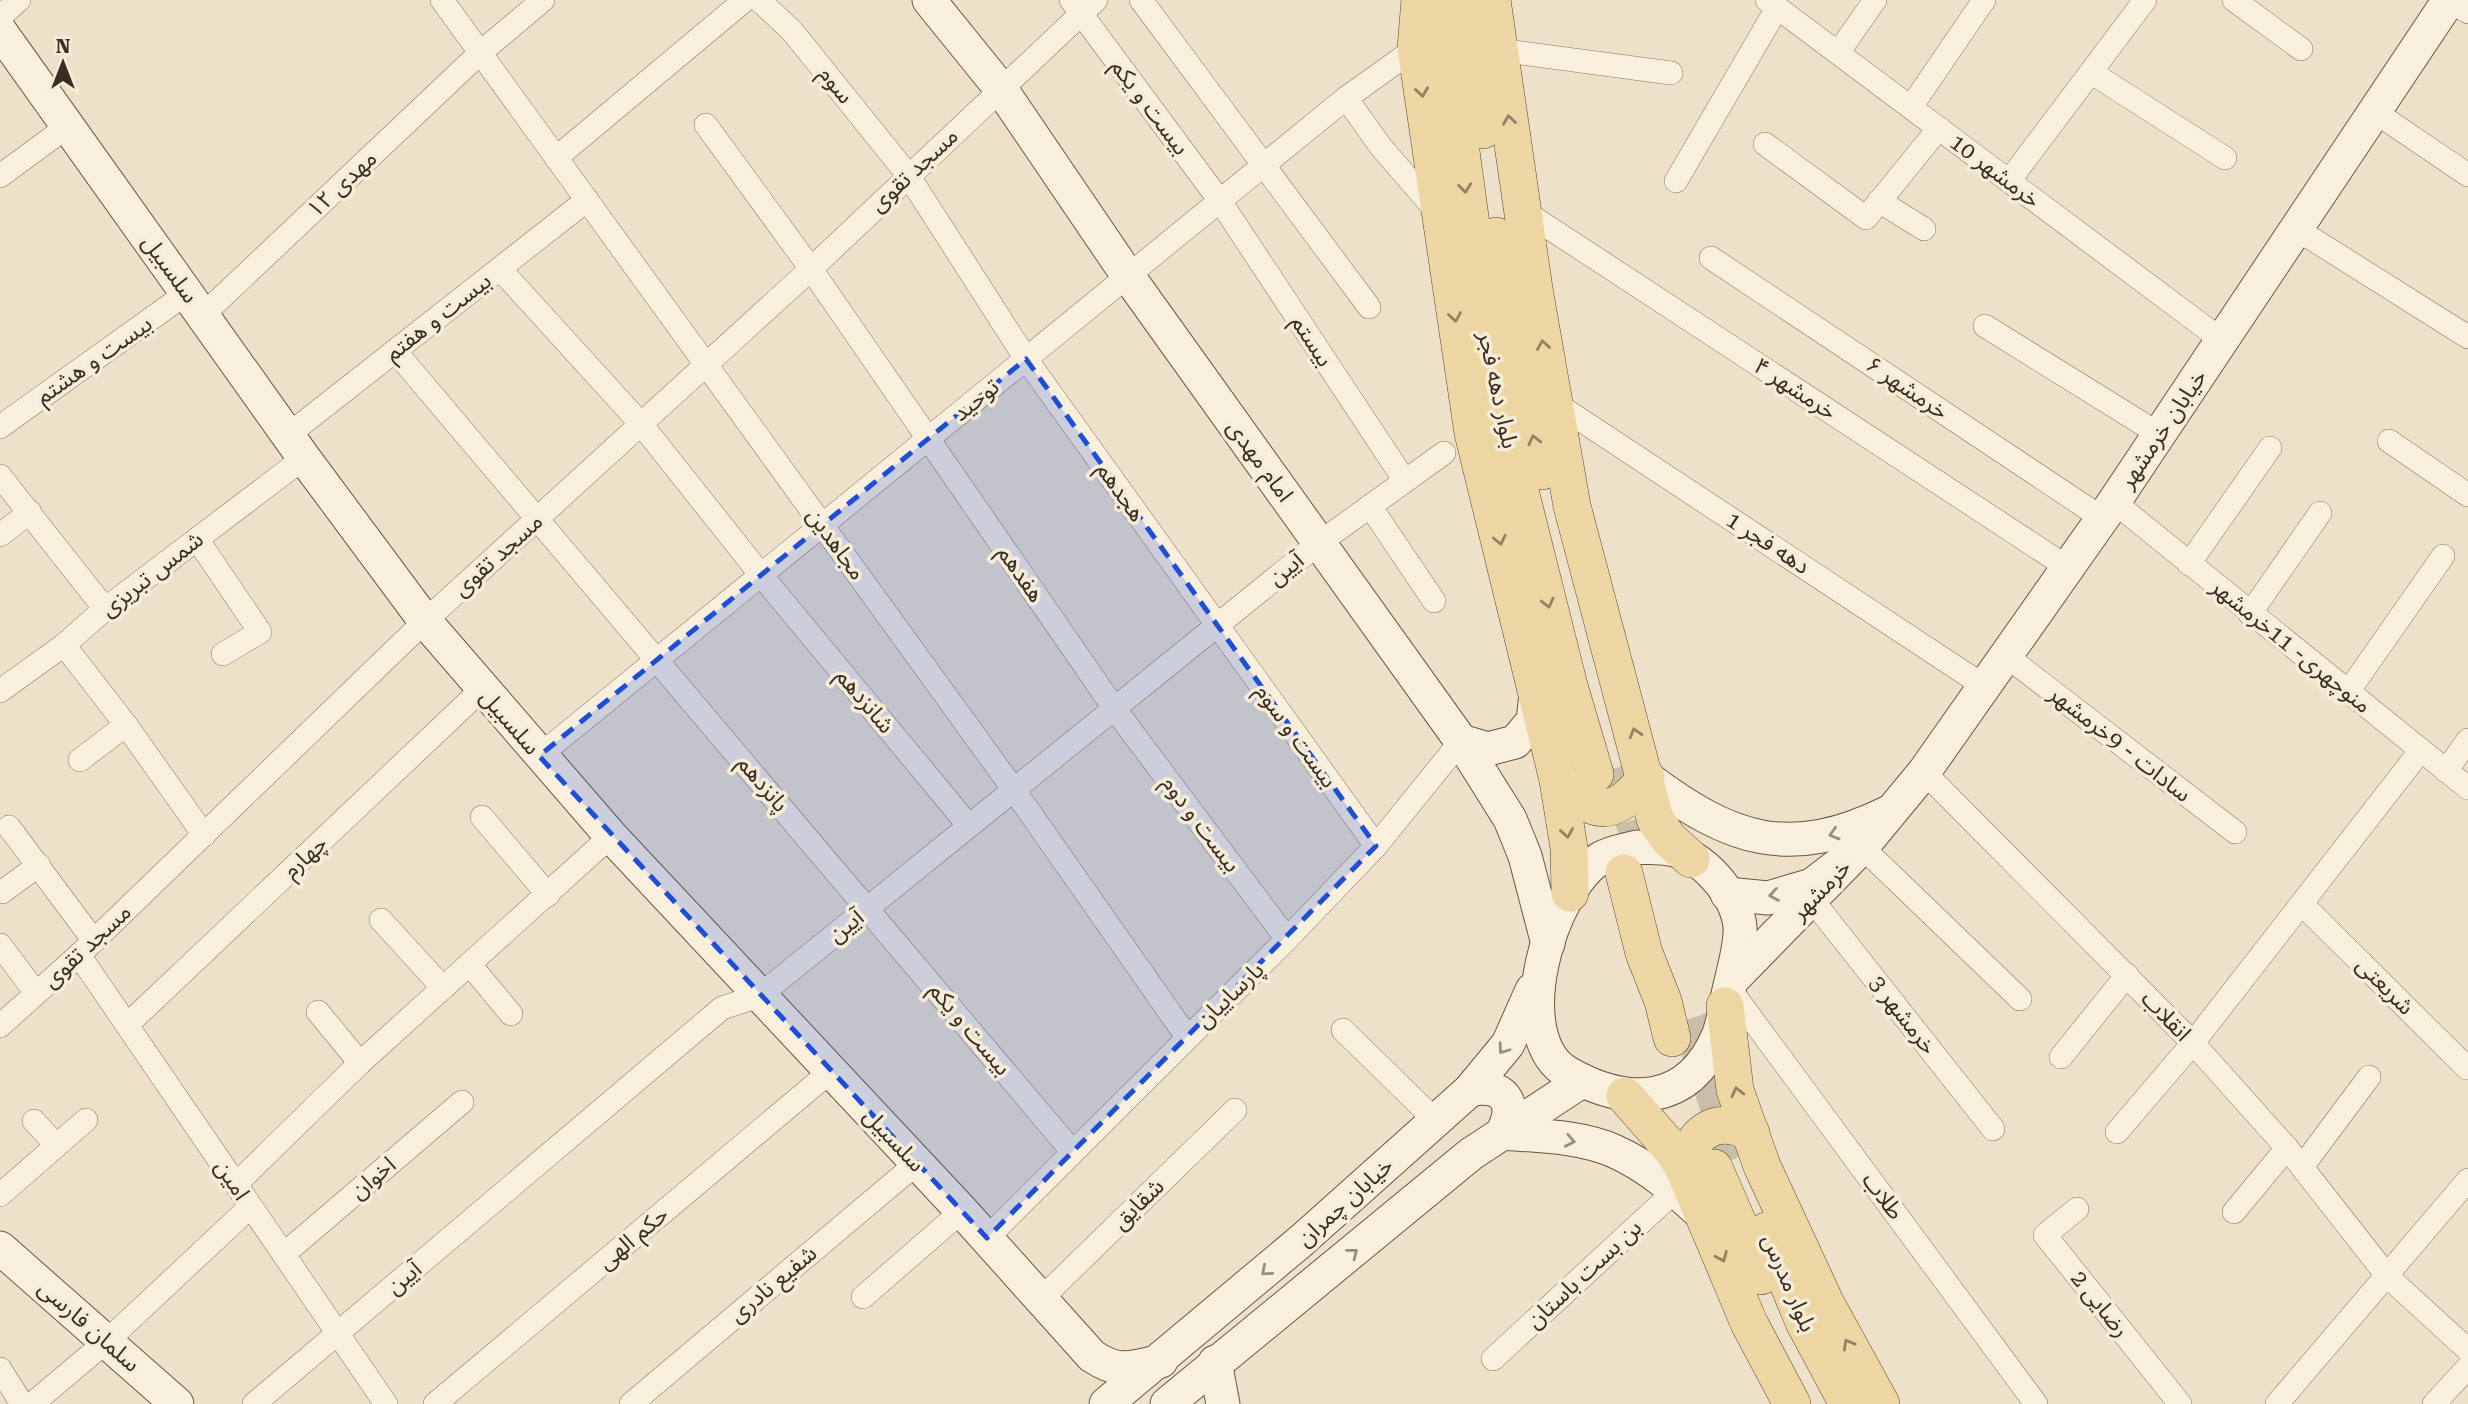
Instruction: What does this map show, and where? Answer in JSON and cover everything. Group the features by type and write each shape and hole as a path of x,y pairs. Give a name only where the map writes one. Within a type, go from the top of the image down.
{"main road":[{"name":"امام مهدی","path":"929,0 1001,89 1128,276 1461,741 1515,831 1525,856 1545,954"},
{"path":"1420,0 1416,48 1473,433 1558,780 1569,848 1570,892"},
{"name":"بلوار دهه فجر","path":"1435,0 1441,13 1447,48 1492,379 1569,687 1620,772"},
{"name":"بلوار دهه فجر","path":"1470,0 1468,10 1495,231 1521,387 1597,693 1620,772"},
{"path":"1492,0 1552,401 1620,772 1633,794 1616,807 1593,808 1578,800 1558,780"},
{"name":"خیابان خرمشهر","path":"1862,847 1897,808 1924,772 2108,510 2298,230 2449,0"},
{"name":"سلسبیل","path":"0,31 296,446 425,621 539,756 759,996 987,1238 1092,1356 1109,1367 1125,1369 1161,1361"},
{"path":"1461,741 1488,750 1515,742 1532,721 1536,694"},
{"path":"1620,772 1718,825 1763,837 1810,841 1859,827 1897,808"},
{"path":"1620,772 1668,838 1713,875 1727,894 1740,928 1718,1036 1698,1068 1670,1089 1653,1095 1625,1096 1607,1092 1558,1067 1538,1030 1538,989 1558,912 1581,876 1602,857 1637,847 1671,849 1691,859"},
{"name":"خرمشهر","path":"1727,894 1768,898 1812,885 1862,847"},
{"name":"خرمشهر","path":"1729,991 1862,847"},
{"path":"1636,872 1680,1029"},
{"name":"خیابان چمران","path":"1106,1404 1161,1361 1470,1090 1508,1044 1545,954"},
{"path":"1729,991 1735,1090 1712,1164 1705,1217 1749,1323 1792,1404"},
{"name":"خیابان چمران","path":"1169,1403 1215,1362 1400,1216 1471,1154 1582,1081"},
{"path":"1470,1090 1485,1087 1499,1092 1509,1104 1510,1120 1502,1133 1566,1139 1612,1150 1712,1164"},
{"path":"1625,1096 1674,1152 1712,1164 1826,1304 1881,1404"},
{"name":"بلوار مدرس","path":"1712,1164 1766,1289 1823,1404"},
{"name":"بلوار مدرس","path":"1712,1164 1804,1322 1848,1404"},
{"name":"سلمان فارسی","path":"0,1248 177,1404"},
{"path":"1090,1404 1094,1385 1092,1356"},
{"path":"1215,1362 1223,1404"}],"street":[{"path":"0,17 19,0"},
{"name":"مجاهدین","path":"442,0 1014,790 1187,1037"},
{"name":"مهدی ۱۲","path":"195,304 542,0"},
{"path":"556,158 746,0"},
{"name":"سوم","path":"759,0 792,31 908,175 1026,359"},
{"path":"1141,0 1369,307"},
{"path":"1838,53 1875,0"},
{"path":"1911,107 1984,0"},
{"path":"2009,181 2145,0"},
{"path":"2234,0 2301,49"},
{"path":"2449,0 2468,12"},
{"name":"مسجد تقوی","path":"0,1026 87,948 425,621 811,268 1001,89 1082,4"},
{"name":"بیست و یکم","path":"1082,4 1220,201"},
{"path":"1676,181 1772,4"},
{"name":"خرمشهر 10","path":"1772,4 2223,341"},
{"name":"توحید","path":"539,756 1346,98 1416,48"},
{"path":"1499,50 1671,74"},
{"path":"2092,73 2225,158"},
{"path":"1346,98 1381,147 1439,214"},
{"path":"2375,112 2468,175"},
{"name":"هفدهم","path":"706,125 811,268 1114,708"},
{"path":"0,175 68,126"},
{"path":"1765,144 1866,218 1939,128"},
{"name":"بیست و هفتم","path":"296,446 395,351 587,200"},
{"name":"بیستم","path":"1220,201 1405,481"},
{"path":"1880,201 1924,229"},
{"name":"خرمشهر ۴","path":"1522,210 2067,567"},
{"path":"2298,230 2468,337"},
{"name":"خرمشهر ۶","path":"1711,258 2108,510"},
{"name":"شانزدهم","path":"500,268 641,424 761,575 969,826"},
{"name":"بیست و هشتم","path":"0,427 195,304"},
{"path":"1985,326 2160,434"},
{"name":"پانزدهم","path":"395,351 868,908"},
{"name":"هجدهم","path":"1026,359 1216,625"},
{"name":"دهه فجر 1","path":"1552,401 1984,686"},
{"path":"2389,441 2468,495"},
{"name":"شمس تبریزی","path":"0,691 64,645 105,609 197,539 296,446"},
{"path":"2189,564 2270,448"},
{"name":"آیین","path":"254,1404 722,1009 759,996 1319,543 1444,453"},
{"path":"0,476 105,609"},
{"path":"1370,506 1434,601"},
{"name":"منوچهری- 11خرمشهر","path":"2108,510 2189,564 2468,788"},
{"path":"0,535 30,512"},
{"path":"2250,614 2320,513"},
{"path":"197,539 260,632 223,654"},
{"path":"2348,692 2443,556"},
{"name":"بیست و سوم","path":"1216,625 1376,846"},
{"path":"64,645 126,724 204,835"},
{"name":"سادات - 9خرمشهر","path":"2005,655 2235,832"},
{"name":"چهارم","path":"127,1025 482,689"},
{"name":"بیست و دوم","path":"1114,708 1287,939"},
{"path":"80,760 126,724"},
{"path":"2446,771 2468,740"},
{"name":"پارساییان","path":"987,1238 1287,939 1376,846 1461,741"},
{"path":"2117,1132 2193,1043 2421,750"},
{"name":"انقلاب","path":"1924,772 2193,1043 2287,1148 2388,1277 2468,1350"},
{"path":"482,817 548,895"},
{"name":"امین","path":"9,827 38,865 87,948 127,1025 386,1404"},
{"path":"236,1184 360,1063 611,836"},
{"path":"1862,847 2020,999"},
{"path":"2,892 38,865"},
{"name":"خرمشهر 3","path":"1813,901 1993,1129"},
{"name":"شریعتی","path":"2302,904 2467,1068"},
{"name":"بیست و یکم","path":"868,908 1072,1151"},
{"path":"381,920 443,988"},
{"path":"0,945 36,993"},
{"path":"471,965 511,1014"},
{"path":"2061,1057 2127,975"},
{"name":"طلاب","path":"1729,991 2036,1404"},
{"path":"318,1012 360,1063"},
{"path":"1343,1030 1436,1121"},
{"name":"حکم الهی","path":"435,1404 831,1072"},
{"path":"2302,1167 2369,1077"},
{"name":"اخوان","path":"284,1254 462,1102"},
{"name":"شقایق","path":"1041,1298 1235,1110"},
{"path":"0,1195 86,1120"},
{"path":"34,1121 56,1145"},
{"path":"2234,1212 2287,1148"},
{"name":"شفیع نادری","path":"631,1404 916,1164"},
{"name":"بن بست باستان","path":"1493,1359 1712,1164"},
{"path":"2277,1404 2468,1180"},
{"path":"32,1404 107,1341 250,1207"},
{"name":"رضایی 2","path":"2077,1209 2045,1235 2180,1404"},
{"path":"863,1297 961,1211"},
{"path":"2434,1404 2468,1367"},
{"path":"0,1369 22,1404"}],"highlighted area":[{"path":"1026,359 1376,846 987,1238 539,756"}],"tunnel":[{"path":"1619,767 1648,872"},
{"path":"1689,1019 1736,1159"}]}
